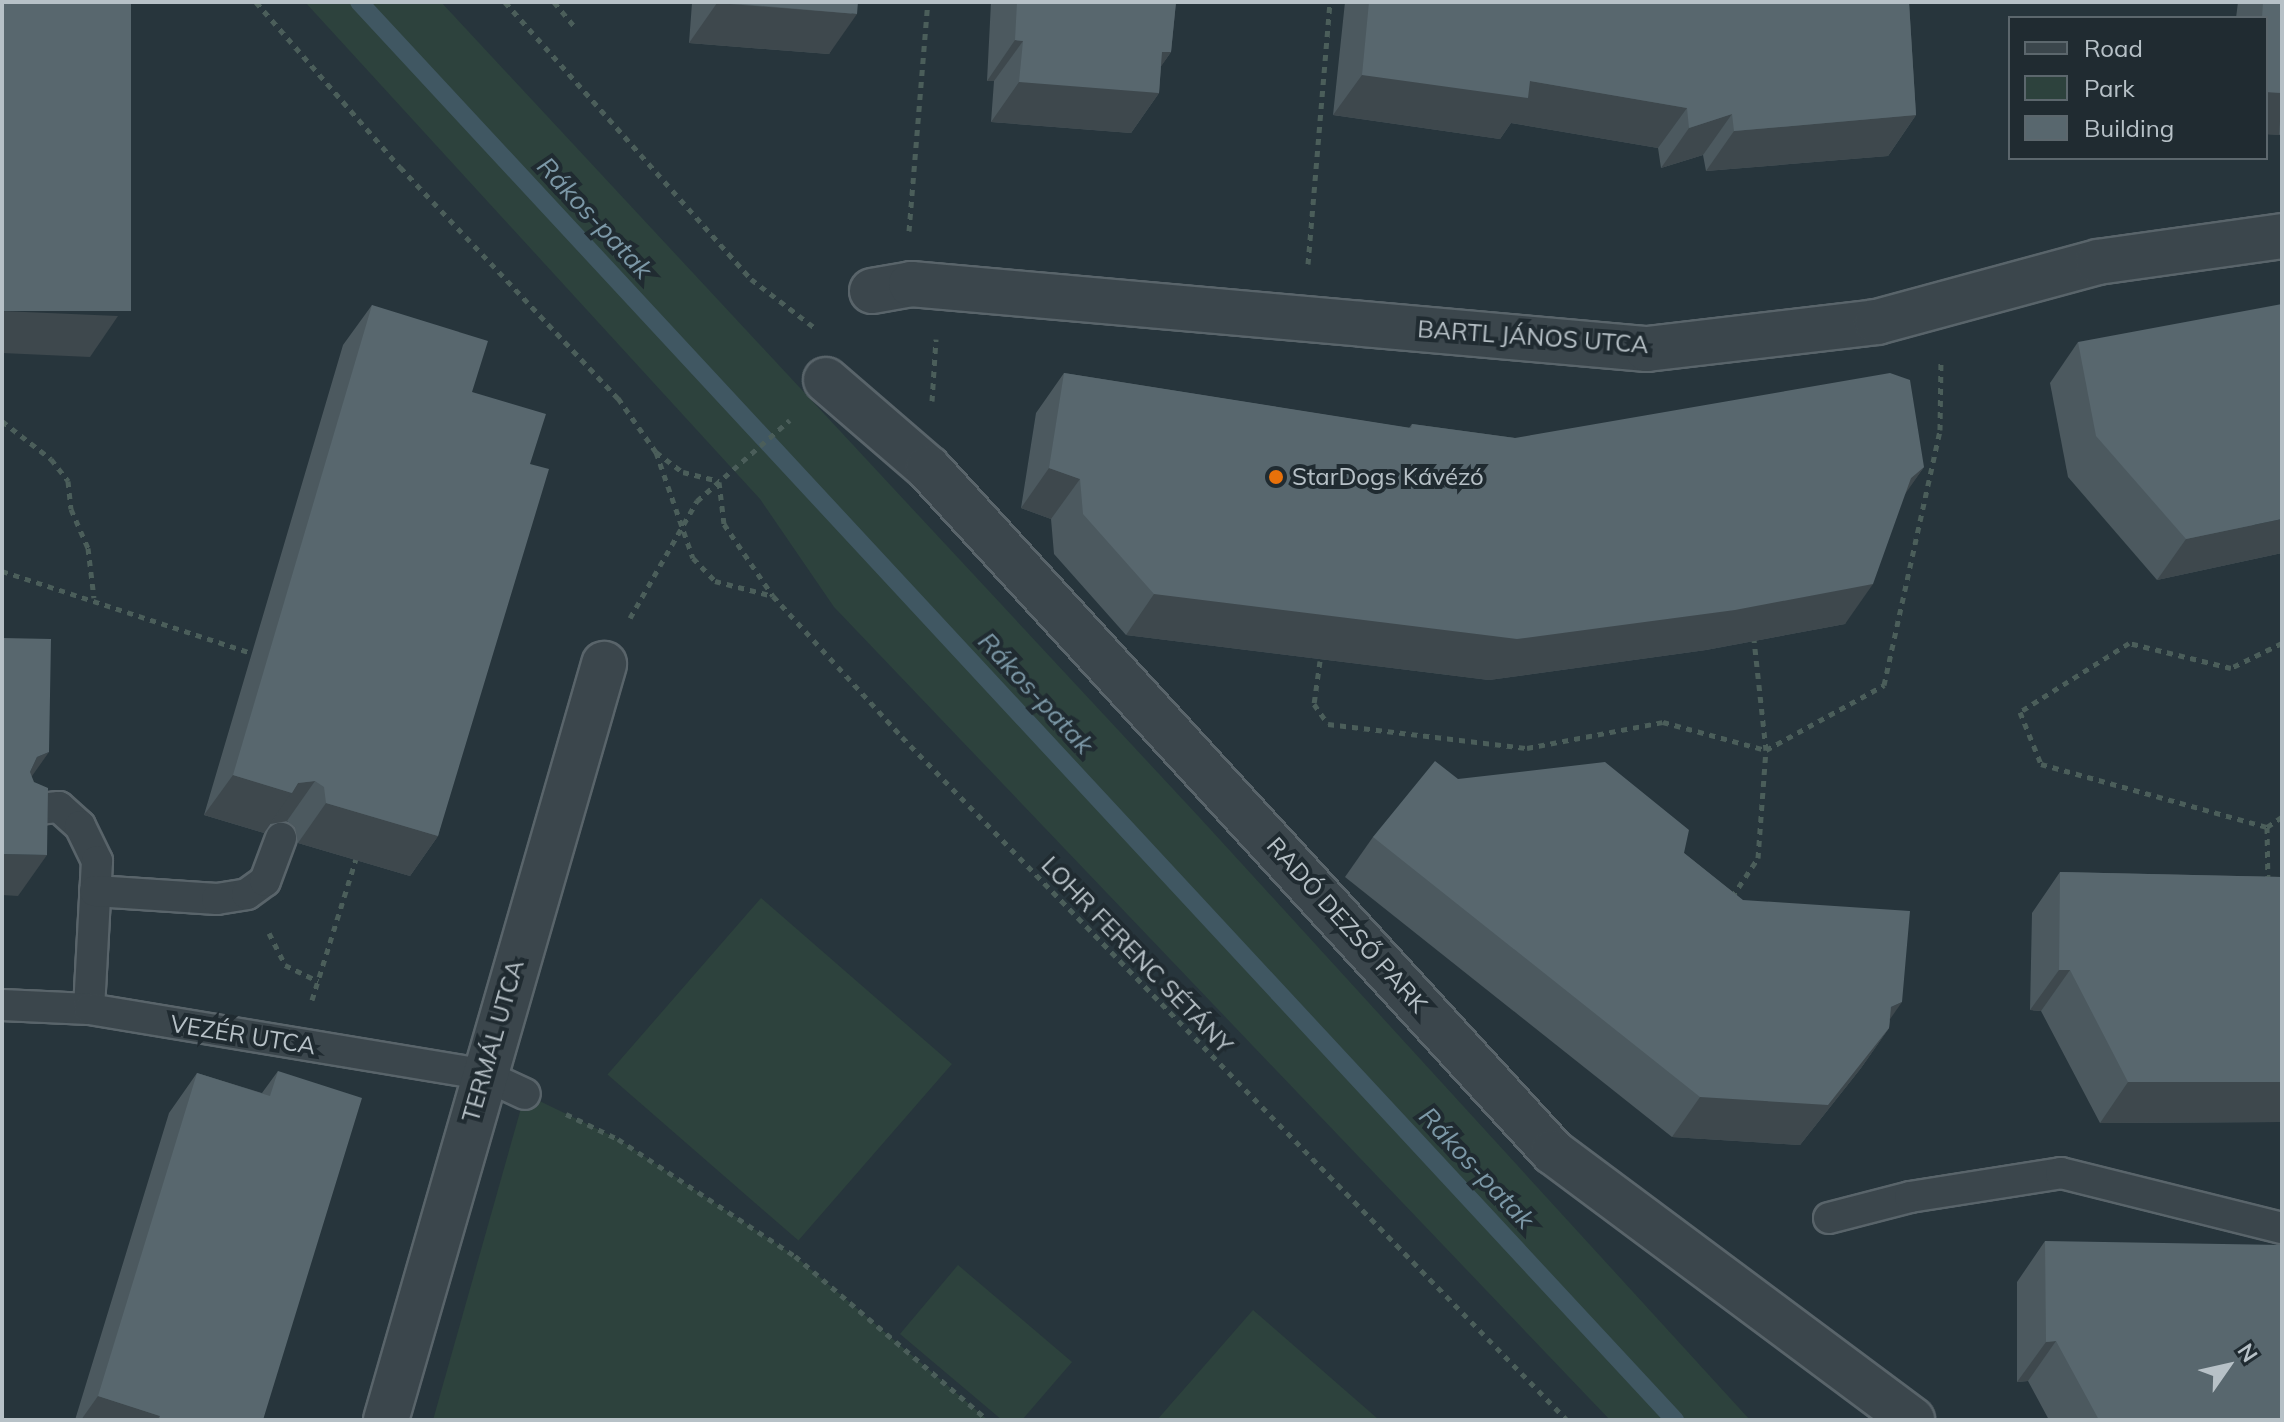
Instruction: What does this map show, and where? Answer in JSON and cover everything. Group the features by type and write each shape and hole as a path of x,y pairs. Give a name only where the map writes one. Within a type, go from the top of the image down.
{"street":[{"name":"BARTL JÁNOS UTCA","path":"908,287 1647,349 1877,322 2098,262 2282,236"},
{"name":"RADÓ DEZSŐ PARK","path":"826,380 928,468 1553,1152 1912,1420"},
{"name":"TERMÁL UTCA","path":"386,1420 482,1074 604,664"}],"lane":[{"path":"20,811 59,807 80,826 97,861 89,1009"},
{"path":"95,891 217,899 247,894 265,881 281,838"},
{"name":"VEZÉR UTCA","path":"2,1005 89,1009 482,1074 525,1094"},
{"path":"1829,1218 1910,1197 2061,1173 2282,1228"}],"path":[{"path":"256,2 400,167 618,398 656,452 693,558 715,581 773,596"},
{"path":"505,2 751,279 821,334"},
{"path":"554,2 575,27"},
{"path":"928,2 908,287 928,468"},
{"path":"1303,318 1330,2"},
{"path":"1320,661 1314,704 1328,724 1527,748 1663,722 1766,750 1884,685 1940,430 1942,304"},
{"path":"604,664 684,529 697,501 796,415"},
{"path":"2,421 51,459 68,481 71,509 88,548 94,598"},
{"path":"656,452 683,472 719,481"},
{"name":"LOHR FERENC SÉTÁNY","path":"719,481 724,524 773,596 902,737 1567,1420"},
{"path":"2,571 94,598 252,653"},
{"path":"1725,909 1758,858 1766,750 1754,639"},
{"path":"2282,643 2231,668 2129,643 2020,712 2041,764 2267,827 2282,817"},
{"path":"2267,827 2268,891"},
{"path":"299,1044 356,859"},
{"path":"247,894 285,965 318,981"},
{"path":"525,1094 618,1139 795,1256 988,1420"}],"green space":[{"path":"305,2 441,2 1200,818 1750,1420 1610,1420 834,607 760,499"},
{"path":"761,898 952,1064 798,1241 607,1075"},
{"path":"525,1094 618,1139 795,1256 988,1420 433,1420"},
{"path":"958,1265 1072,1362 1022,1420 1002,1420 900,1334"},
{"path":"1253,1310 1378,1419 1157,1420"}],"building":[{"path":"2,2 131,2 131,311 2,311"},
{"path":"717,2 858,2 857,14"},
{"path":"1017,2 1176,2 1171,52 1162,52 1159,93 1019,82 1023,41 1015,40"},
{"path":"1369,2 1909,2 1916,115 1734,131 1732,114 1689,128 1687,108 1530,81 1528,98 1362,75"},
{"path":"2263,2 2282,2 2282,93 2268,92 2268,16 2262,16"},
{"path":"2282,304 2282,519 2186,539 2096,436 2078,342"},
{"path":"372,305 488,341 472,392 546,414 530,464 549,469 438,836 326,803 324,787 315,781 298,783 292,793 233,775"},
{"path":"1064,373 1411,428 1412,424 1515,438 1890,373 1910,380 1924,467 1911,478 1873,584 1735,610 1517,639 1154,594 1083,514 1080,479 1049,468"},
{"path":"2,638 51,639 49,752 37,757 30,772 34,782 48,788 47,855 2,854"},
{"path":"1435,761 1458,779 1605,762 1689,830 1684,853 1743,900 1910,911 1902,1002 1891,1007 1889,1028 1828,1105 1700,1097 1373,837"},
{"path":"2060,872 2282,877 2282,1082 2128,1082 2070,970 2059,970"},
{"path":"278,1071 362,1098 263,1420 159,1420 160,1416 98,1396 197,1073 270,1096"},
{"path":"2045,1241 2282,1245 2282,1420 2099,1420 2056,1341 2046,1342"}],"waterway":[{"name":"Rákos-patak","path":"359,2 1675,1420"}],"place":[{"name":"StarDogs Kávézó","path":"1276,477"}]}
